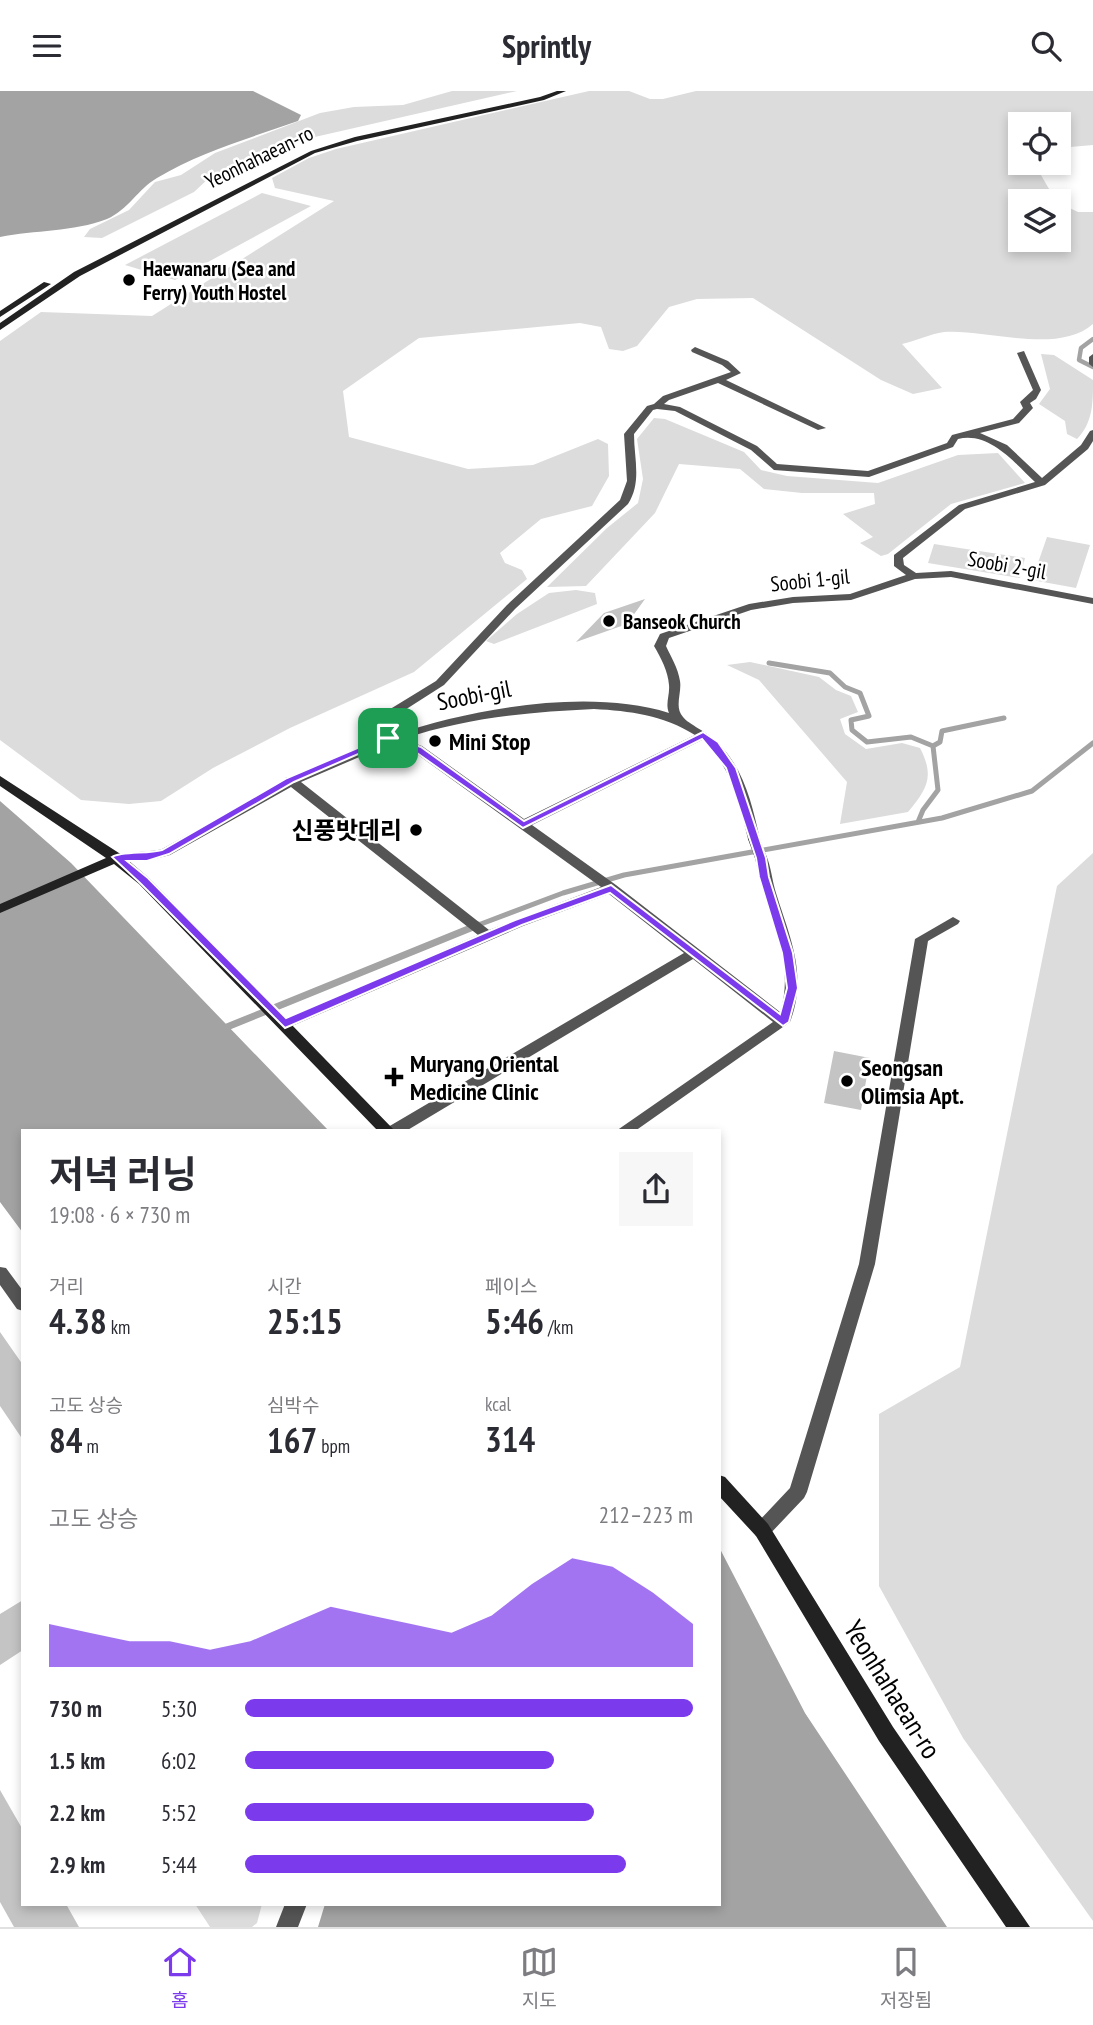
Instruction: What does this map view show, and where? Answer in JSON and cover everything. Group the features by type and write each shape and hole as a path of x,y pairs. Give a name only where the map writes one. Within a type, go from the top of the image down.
{"street":[{"name":"Yeonhahaean-ro","path":"0,315 68,271 293,152 356,133 547,91"},
{"name":"Yeonhahaean-ro","path":"0,327 77,274 313,152 355,139 542,99 563,91"},
{"path":"657,406 666,398 737,373 724,363 695,350"},
{"path":"626,1129 783,1022 588,871 418,749 388,738 391,713 440,683 511,607 590,537 599,523 628,497 632,479 629,434 650,408 657,406 677,409 747,444 758,451 768,464 783,468 869,474 950,445 955,437 1016,421 1028,408 1025,402 1034,397 1037,390 1021,353"},
{"path":"719,380 821,428"},
{"path":"971,433 1004,447 1042,482"},
{"path":"914,576 899,566 898,557 962,507 1042,482 1085,447 1093,433"},
{"name":"Soobi 2-gil","path":"914,576 951,574 1093,601"},
{"name":"Soobi 1-gil","path":"678,720 672,706 677,692 671,666 660,646 664,636 749,607 793,600 851,597 914,576"},
{"name":"Soobi-gil","path":"117,857 147,857 166,852 290,780 388,738 496,711 564,706 622,707 656,712 703,734 714,744 731,768 761,858 764,877 787,953 792,988 783,1022"},
{"path":"523,825 703,734"},
{"path":"0,780 23,798 117,857 144,880 389,1129"},
{"path":"290,780 488,936"},
{"path":"0,909 117,857"},
{"path":"285,1024 488,936 611,888"},
{"path":"762,1531 798,1492 867,1264 922,939 953,921"},
{"path":"394,1129 694,953"},
{"path":"0,1273 12,1297"},
{"name":"Yeonhahaean-ro","path":"721,1485 762,1531 886,1734 1019,1927"},
{"path":"287,1927 295,1906"}],"shaded area":[{"path":"0,91 253,91 301,115 298,121 226,146 173,169 150,183 107,219 81,226 0,237"},
{"path":"452,91 517,91 306,139 209,178 194,192 102,238 84,237 90,229 129,210 155,182 181,175 215,153 320,113 354,107 403,105"},
{"path":"589,91 629,91 650,99 663,99 696,91 1093,91 1093,145 1071,147 1071,112 1008,112 1008,175 1041,175 1049,189 1008,189 1008,252 1071,252 1071,209 1078,212 1093,212 1093,324 1078,333 1061,338 944,332 902,344 942,388 913,394 881,380 753,298 697,299 669,307 637,346 623,351 609,349 601,327 580,323 419,338 343,391 349,437 468,469 533,465 598,439 608,444 609,476 592,506 541,519 500,553 505,563 522,570 527,579 414,672 290,728 213,768 161,801 129,804 81,800 0,740 0,341 41,312 152,316 334,201 275,188 272,178 309,158 336,149"},
{"path":"262,193 311,206 175,280 125,265"},
{"path":"1041,354 1054,355 1093,380 1089,419 1077,439 1067,434 1065,421 1039,404 1050,389"},
{"path":"654,418 665,419 744,452 761,470 787,476 878,483 958,455 998,453 1025,483 951,504 888,554 881,556 860,543 873,537 843,514 875,504 874,493 802,493 764,489 740,469 679,464 655,513 586,586 547,587 607,528 638,503 643,479 637,439"},
{"path":"1047,537 1090,545 1076,588 1032,580"},
{"path":"934,544 1025,558 1020,578 928,563"},
{"path":"576,590 595,593 597,604 494,644 486,641 517,614 549,593"},
{"path":"750,662 819,677 836,690 851,696 858,712 840,719 845,734 866,749 902,743 920,748 927,767 927,782 908,812 840,824 847,782 759,680 727,665"},
{"path":"0,801 71,863 327,1129 21,1129 21,1230 0,1202"},
{"path":"1093,853 1093,1921 963,1738 879,1586 879,1414 960,1367 1057,886"},
{"path":"721,1551 805,1713 947,1927 318,1927 324,1906 721,1906"},
{"path":"196,1906 261,1906 257,1923 252,1927 210,1927"}],"building":[{"name":"Banseok Church","path":"645,599 627,624 576,642 604,613"},
{"name":"Seongsan Olimsia Apt.","path":"834,1051 870,1058 861,1110 824,1103"},
{"path":"0,1332 21,1362 21,1437 0,1406"},
{"path":"21,1601 21,1651 0,1665 0,1614"},
{"path":"0,1790 21,1827 21,1906 67,1906 79,1927 14,1927 0,1902"}],"waterway":[{"path":"1093,339 1081,348 1079,360 1093,367"},
{"path":"769,663 830,673 845,687 860,693 869,716 851,720 852,730 867,742 911,737 933,746"},
{"path":"933,746 940,742 942,731 1004,718"},
{"path":"474,927 563,893 624,875 942,818 1032,791 1093,743"},
{"path":"918,822 923,810 938,790 933,746"},
{"path":"474,927 478,925"},
{"path":"222,1029 474,927"}],"place":[{"name":"Haewanaru (Sea and Ferry) Youth Hostel","path":"129,280"},
{"name":"Banseok Church","path":"609,621"},
{"name":"Mini Stop","path":"435,741"},
{"name":"신풍밧데리","path":"416,830"},
{"name":"Muryang Oriental Medicine Clinic","path":"394,1077"},
{"name":"Seongsan Olimsia Apt.","path":"847,1081"}],"route":[{"path":"703,734 714,744 731,768 740,788 761,858 764,877 787,953 792,988 783,1022 611,888 519,923 285,1024 144,880 117,857 147,857 166,852 290,780 388,738 418,749 523,825 703,734"}]}
